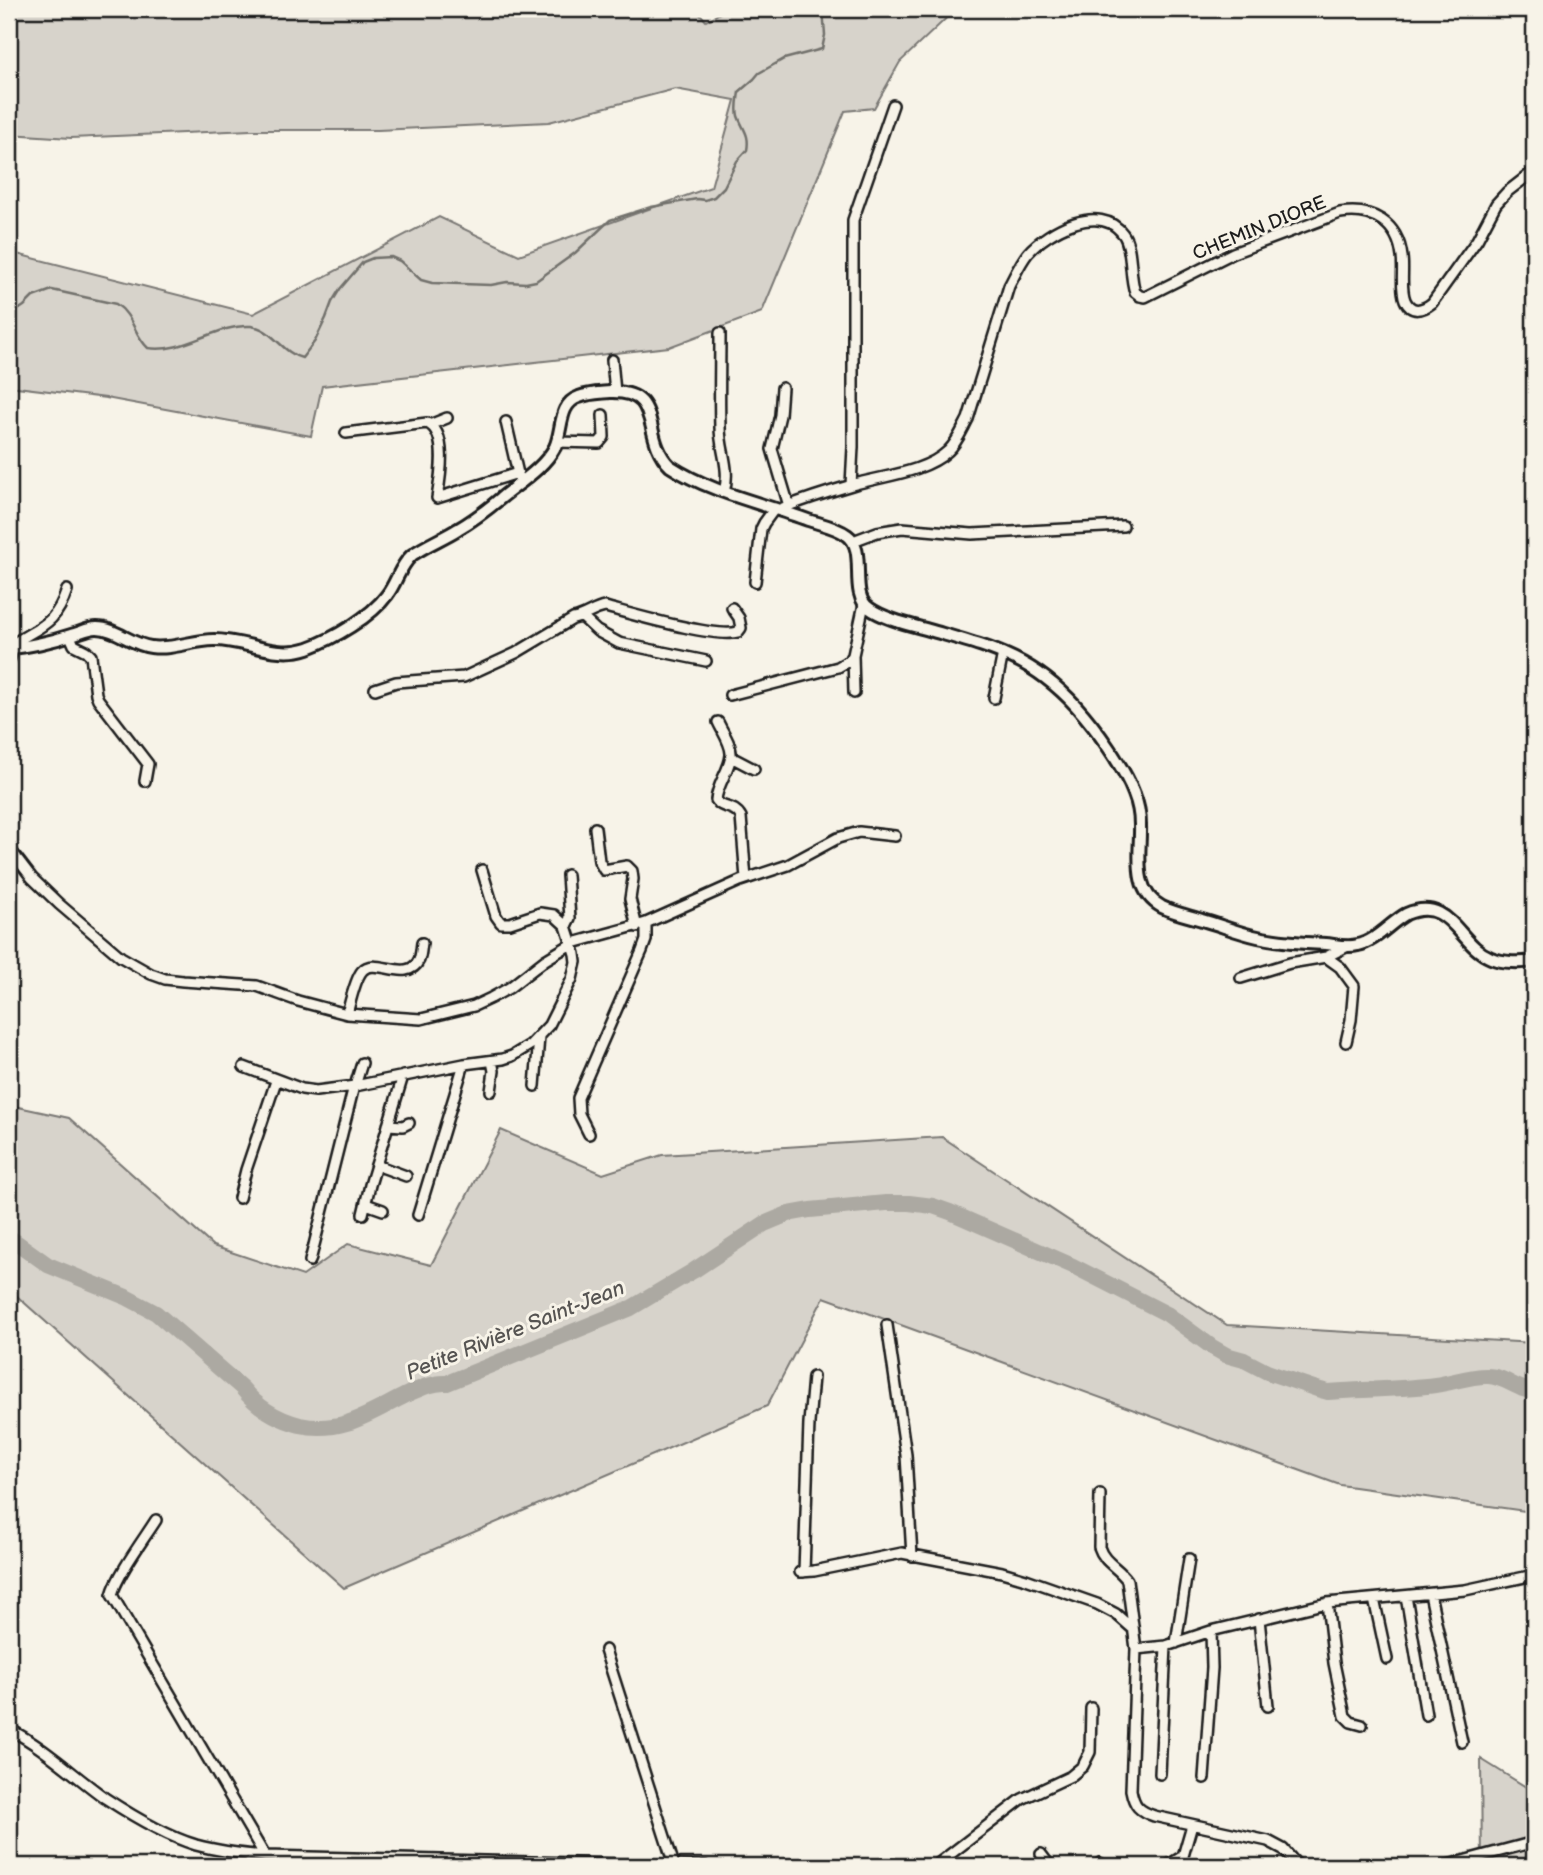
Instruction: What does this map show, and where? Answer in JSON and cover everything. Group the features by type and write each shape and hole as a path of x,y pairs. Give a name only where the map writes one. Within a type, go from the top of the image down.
{"street":[{"path":"851,485 853,220 893,105"},
{"name":"CHEMIN DIORE","path":"781,508 851,485 917,468 949,451 960,437 968,419 1019,265 1029,252 1057,230 1073,223 1093,220 1119,229 1127,241 1135,292 1145,297 1233,253 1340,213 1369,213 1385,222 1396,237 1402,255 1405,299 1410,307 1422,310 1432,303 1478,240 1500,198 1534,171"},
{"path":"720,333 719,429 728,478 724,492"},
{"path":"612,360 615,392"},
{"path":"781,508 772,449 780,415 782,388"},
{"path":"12,648 100,628 150,647 169,648 201,640 241,643 277,652 310,647 366,615 388,593 400,568 412,555 470,522 519,478 541,466 556,442 568,403 576,397 615,392 628,393 642,401 659,452 670,466 724,492 781,508 846,534 853,541 859,589 864,604 853,655 854,693"},
{"path":"556,442 599,443 604,437 603,415"},
{"path":"346,433 432,424 447,418"},
{"path":"506,422 519,478"},
{"path":"432,424 442,458 437,498 519,478"},
{"path":"755,583 761,529 781,508"},
{"path":"853,541 877,532 902,528 972,534 1123,526"},
{"path":"9,661 16,642 55,615 67,590"},
{"path":"864,604 907,624 1022,661 1077,706 1112,754 1135,796 1139,812 1140,874 1143,888 1150,899 1168,910 1256,937 1282,942 1348,946 1366,942 1406,914 1427,910 1443,915 1476,949 1491,958 1499,961 1534,961"},
{"path":"375,689 396,682 464,677 516,653 597,608 605,607 729,634 738,632 741,628 739,618 732,608"},
{"path":"582,617 597,631 619,643 706,661"},
{"path":"70,636 74,645 91,656 96,694 101,703 152,762 145,781"},
{"path":"994,698 1003,653"},
{"path":"730,695 838,667 853,655"},
{"path":"718,722 732,757 716,793 716,800 720,805 736,810 741,817 746,879"},
{"path":"732,757 754,769"},
{"path":"589,1134 579,1114 578,1098 646,940 630,899 632,871 626,866 604,870 599,861 595,828"},
{"path":"9,848 32,878 59,904 121,957 144,971 165,979 257,986 298,1001 347,1014 421,1019 474,1006 509,988 572,943 642,925 746,879 788,865 849,833 876,832 895,836"},
{"path":"244,1067 276,1081 316,1091 492,1061 512,1056 540,1037 572,979 576,962 572,943 566,926 554,915 547,913 501,923 496,916 482,870"},
{"path":"566,926 570,918 567,875"},
{"path":"347,1014 361,971 369,967 410,969 419,959 422,943"},
{"path":"1241,978 1290,963 1326,957 1348,946"},
{"path":"1326,957 1340,967 1354,986 1346,1042"},
{"path":"536,1086 540,1037"},
{"path":"491,1091 494,1071 492,1061"},
{"path":"310,1261 362,1063"},
{"path":"418,1214 464,1064"},
{"path":"383,1210 364,1209 403,1076"},
{"path":"239,1198 276,1081"},
{"path":"388,1125 403,1126 409,1123"},
{"path":"376,1165 406,1176"},
{"path":"887,1325 906,1455 912,1556"},
{"path":"813,1377 802,1572 902,1553 1026,1579 1097,1604 1116,1614 1132,1629"},
{"path":"1100,1494 1099,1547 1106,1562 1121,1572 1127,1580 1136,1649 1131,1790 1134,1804 1143,1812 1154,1816 1268,1841 1289,1854 1298,1866"},
{"path":"156,1520 112,1595 265,1857"},
{"path":"1160,1774 1171,1644 1189,1559"},
{"path":"1136,1649 1171,1644 1211,1631 1327,1603 1465,1590 1534,1574"},
{"path":"1430,1594 1462,1742"},
{"path":"1406,1596 1426,1714"},
{"path":"1374,1599 1387,1659"},
{"path":"1327,1603 1345,1716 1351,1722 1362,1725"},
{"path":"1259,1619 1268,1706"},
{"path":"1204,1778 1212,1668 1211,1631"},
{"path":"605,1650 674,1865"},
{"path":"935,1866 1022,1799 1071,1776 1083,1766 1090,1752 1091,1708"},
{"path":"9,1729 107,1799 166,1832 193,1844 219,1851 265,1857 705,1866"},
{"path":"1167,1866 1183,1856 1192,1825"},
{"path":"1444,1866 1534,1842"},
{"path":"1041,1854 1050,1866"}],"shaded area":[{"path":"9,9 696,9 706,21 727,9 956,9 900,62 874,108 845,111 762,312 669,347 322,386 311,436 106,398 9,386 9,252 253,314 439,217 519,255 711,187 735,100 675,89 549,122 378,130 251,130 71,138 9,134"},
{"path":"9,1105 69,1118 213,1246 303,1276 348,1244 431,1265 501,1130 603,1174 662,1155 942,1137 1227,1325 1534,1343 1534,1509 1525,1511 1340,1485 824,1297 767,1406 344,1588 9,1289"},
{"path":"1481,1759 1534,1792 1534,1866 1482,1866"}],"waterway":[{"path":"9,316 33,297 52,290 116,304 126,314 148,348 174,347 225,329 251,326 265,331 302,358 315,341 340,289 363,262 373,258 391,257 400,261 421,280 432,283 491,285 536,281 575,253 610,220 651,207 714,197 724,187 737,161 747,150 747,136 737,113 739,92 759,73 784,59 822,49 825,35 823,9"},
{"name":"Petite Rivière Saint-Jean","path":"9,1237 48,1265 126,1297 156,1313 261,1406 283,1419 315,1427 329,1427 355,1420 421,1388 447,1383 631,1308 764,1224 788,1214 886,1203 933,1206 950,1212 1073,1266 1167,1314 1226,1355 1317,1389 1328,1392 1412,1387 1488,1376 1534,1391"}]}
